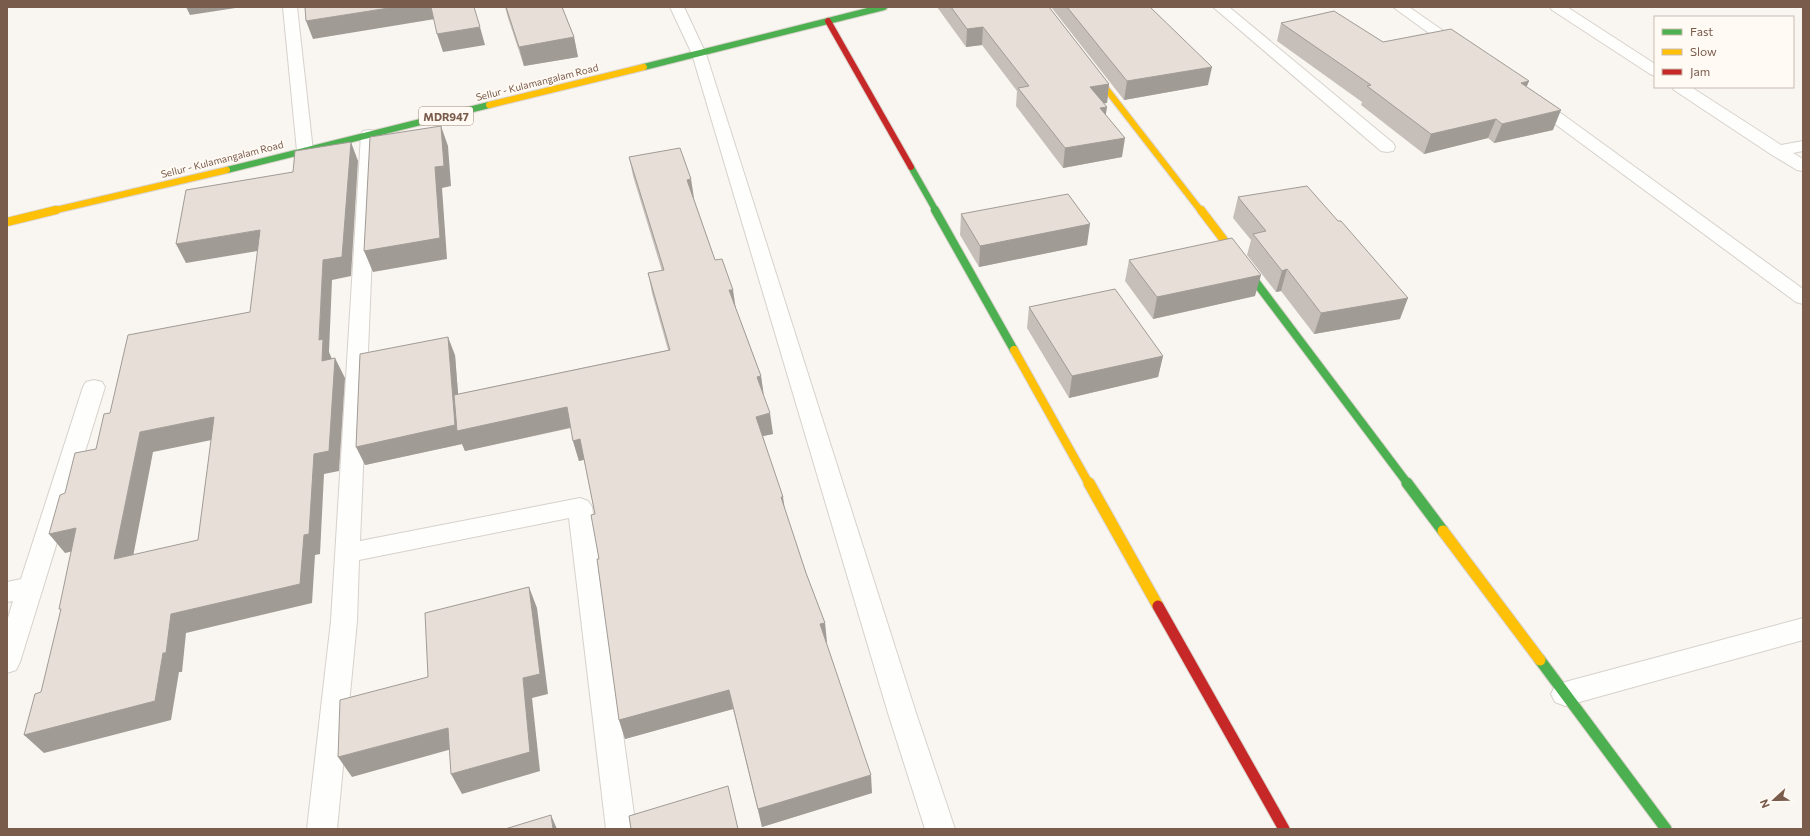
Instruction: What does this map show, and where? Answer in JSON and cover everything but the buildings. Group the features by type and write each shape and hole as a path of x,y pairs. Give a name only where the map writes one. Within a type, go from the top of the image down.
{"street":[{"path":"290,7 305,151"},
{"path":"677,7 699,54 900,705 940,829"},
{"name":"Sellur - Kulamangalam Road","path":"7,222 305,151 884,7"},
{"path":"1220,7 1387,147"},
{"path":"1400,7 1472,57"},
{"path":"1557,7 1654,70"},
{"path":"828,21 1284,829"},
{"path":"1086,63 1265,293 1666,829"},
{"path":"1682,88 1803,166"},
{"path":"1524,94 1803,298"},
{"path":"322,829 344,622 369,135"},
{"path":"1778,151 1803,146"},
{"path":"7,662 19,590 94,387"},
{"path":"348,554 580,507 621,829"},
{"path":"1565,694 1803,629"}],"traffic: fast":[{"path":"644,67 884,7"},
{"path":"227,170 489,105"},
{"path":"911,167 1014,350"},
{"path":"1246,269 1443,531"},
{"path":"1540,660 1666,829"}],"traffic: slow":[{"path":"489,105 644,67"},
{"path":"1090,68 1246,269"},
{"path":"7,222 227,170"},
{"path":"1014,350 1158,606"},
{"path":"1443,531 1540,660"}],"traffic: jam":[{"path":"828,21 911,167"},
{"path":"1158,606 1284,829"}]}
